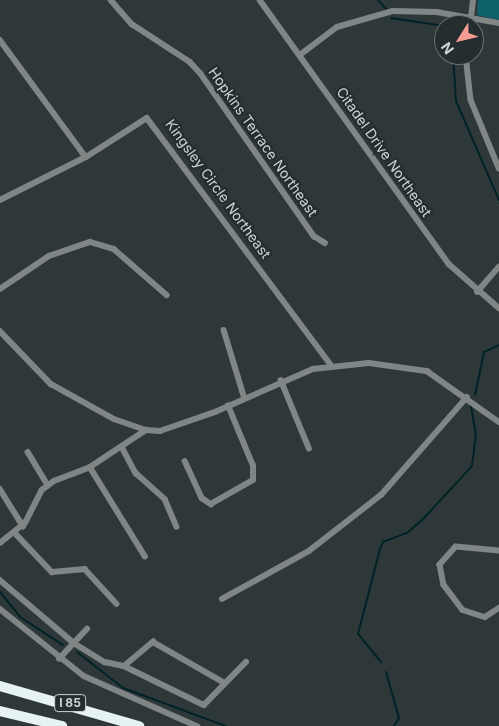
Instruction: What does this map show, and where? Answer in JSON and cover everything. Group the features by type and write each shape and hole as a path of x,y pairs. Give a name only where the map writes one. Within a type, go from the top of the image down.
{"highway":[{"name":"I 85","path":"0,686 139,726"},
{"name":"I 85","path":"0,711 62,726"}],"street":[{"name":"Hopkins Terrace Northeast","path":"111,0 132,24 196,68 314,236 325,243"},
{"name":"Citadel Drive Northeast","path":"260,0 448,264 477,292 499,308"},
{"path":"471,15 473,0"},
{"path":"300,55 337,27 390,12 437,12 447,15"},
{"path":"484,22 499,23"},
{"path":"0,40 86,156"},
{"path":"467,65 471,100 499,168"},
{"name":"Kingsley Circle Northeast","path":"0,200 86,156 143,119 152,121 332,366"},
{"path":"0,288 49,256 90,242 114,249 167,295"},
{"path":"477,292 499,267"},
{"path":"224,330 244,396"},
{"path":"0,331 51,384 114,419 146,430 160,431 228,406 244,396 281,380 332,366 369,363 427,371 467,397 499,422"},
{"path":"281,380 310,448"},
{"path":"222,599 309,551 381,496 467,397"},
{"path":"185,461 202,498 210,504 253,480 253,466 228,406"},
{"path":"0,543 23,526 48,485 90,467 146,430"},
{"path":"122,447 136,473 164,499 177,527"},
{"path":"28,452 48,485"},
{"path":"90,467 145,556"},
{"path":"0,489 23,526"},
{"path":"15,533 52,572 85,569 117,604"},
{"path":"499,551 456,547 440,565 444,585 463,610 485,617 499,608"},
{"path":"0,580 74,643 105,662 124,666 204,705 223,682 246,662"},
{"path":"0,608 59,659 113,691 197,726"},
{"path":"59,659 87,629"},
{"path":"124,666 153,642 223,682"}],"shaded area":[{"path":"478,0 499,0 499,20 484,17 484,15 477,15"}],"waterway":[{"path":"378,0 386,9"},
{"path":"391,18 434,24"},
{"path":"454,65 456,101 499,200"},
{"path":"475,395 484,352 499,345"},
{"path":"381,662 358,634 380,549 383,542 407,533 424,518 472,466 476,435 471,406"},
{"path":"0,592 20,617 63,645"},
{"path":"77,652 123,688 226,726"},
{"path":"386,672 399,718 394,726"}]}
